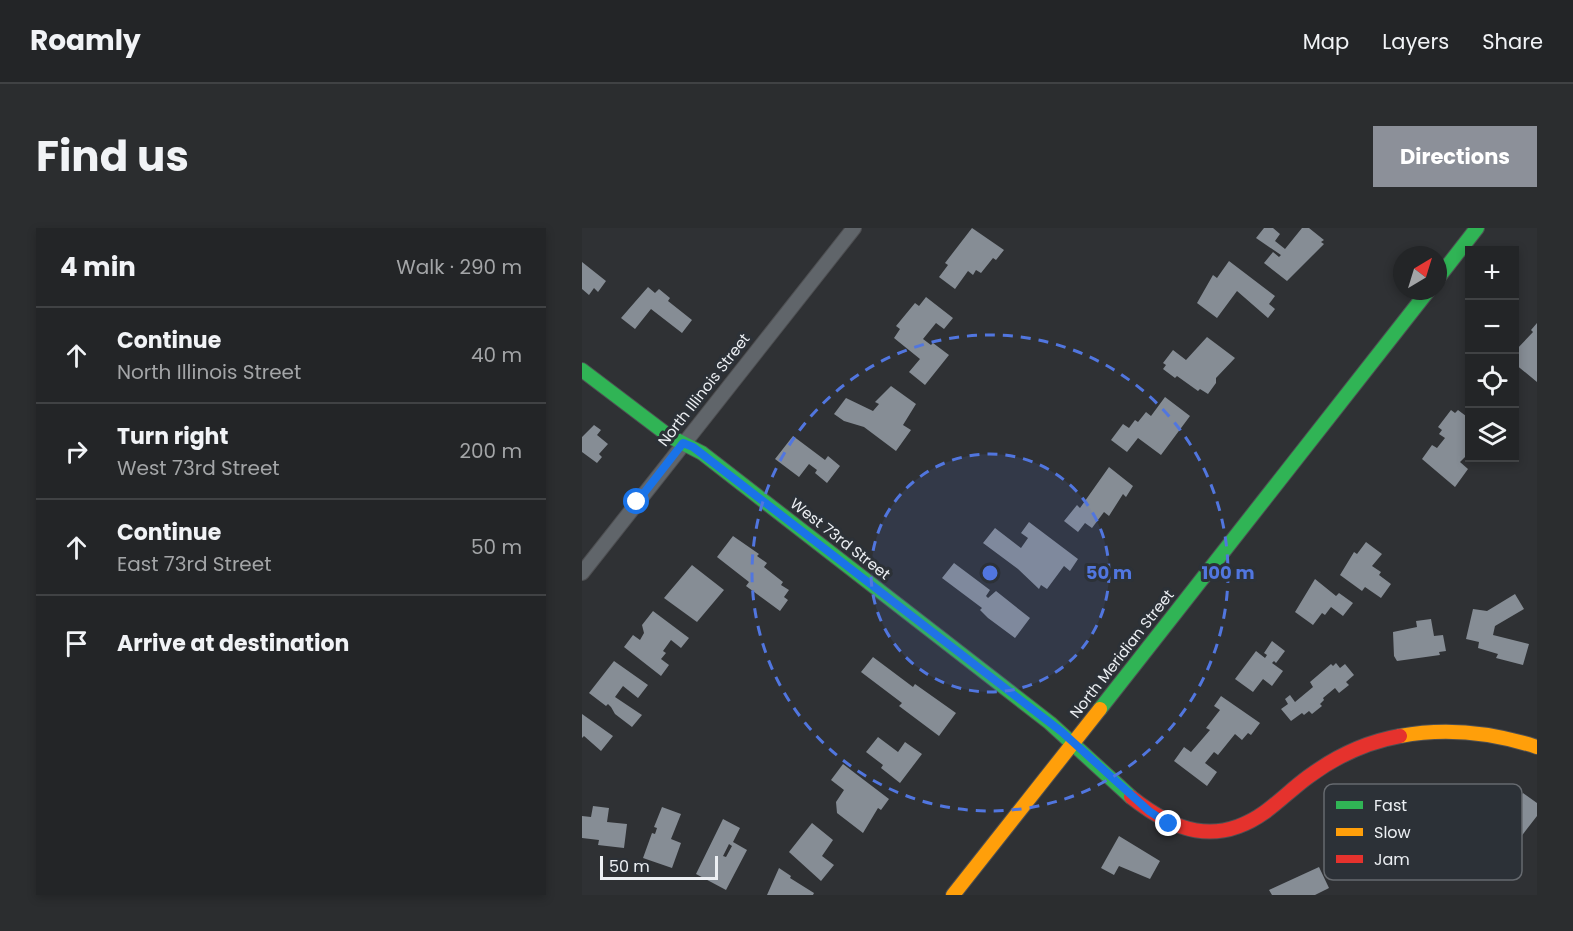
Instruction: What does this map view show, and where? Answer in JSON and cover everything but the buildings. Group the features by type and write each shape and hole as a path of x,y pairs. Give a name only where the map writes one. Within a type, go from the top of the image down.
{"street":[{"name":"North Illinois Street","path":"582,573 854,228"},
{"path":"1447,266 1477,228"},
{"name":"North Meridian Street","path":"952,895 1421,300"},
{"name":"West 73rd Street","path":"582,370 669,436 721,468 1055,727 1158,818 1186,829 1212,832 1227,830 1253,821 1323,766 1350,752 1384,740 1414,733 1449,730 1490,734 1537,747"}],"traffic: fast":[{"path":"1447,266 1477,228"},
{"path":"1100,709 1421,300"},
{"path":"582,370 669,436 702,453 1050,723 1131,797"}],"traffic: slow":[{"path":"953,895 1100,709"},
{"path":"1400,736 1435,732 1469,733 1503,738 1537,747"}],"traffic: jam":[{"path":"1131,797 1163,819 1179,826 1212,832 1229,829 1247,823 1265,812 1308,777 1340,757 1363,746 1400,736"}],"route":[{"path":"637,502 683,443 693,447 1062,732 1149,811 1169,824"}]}
